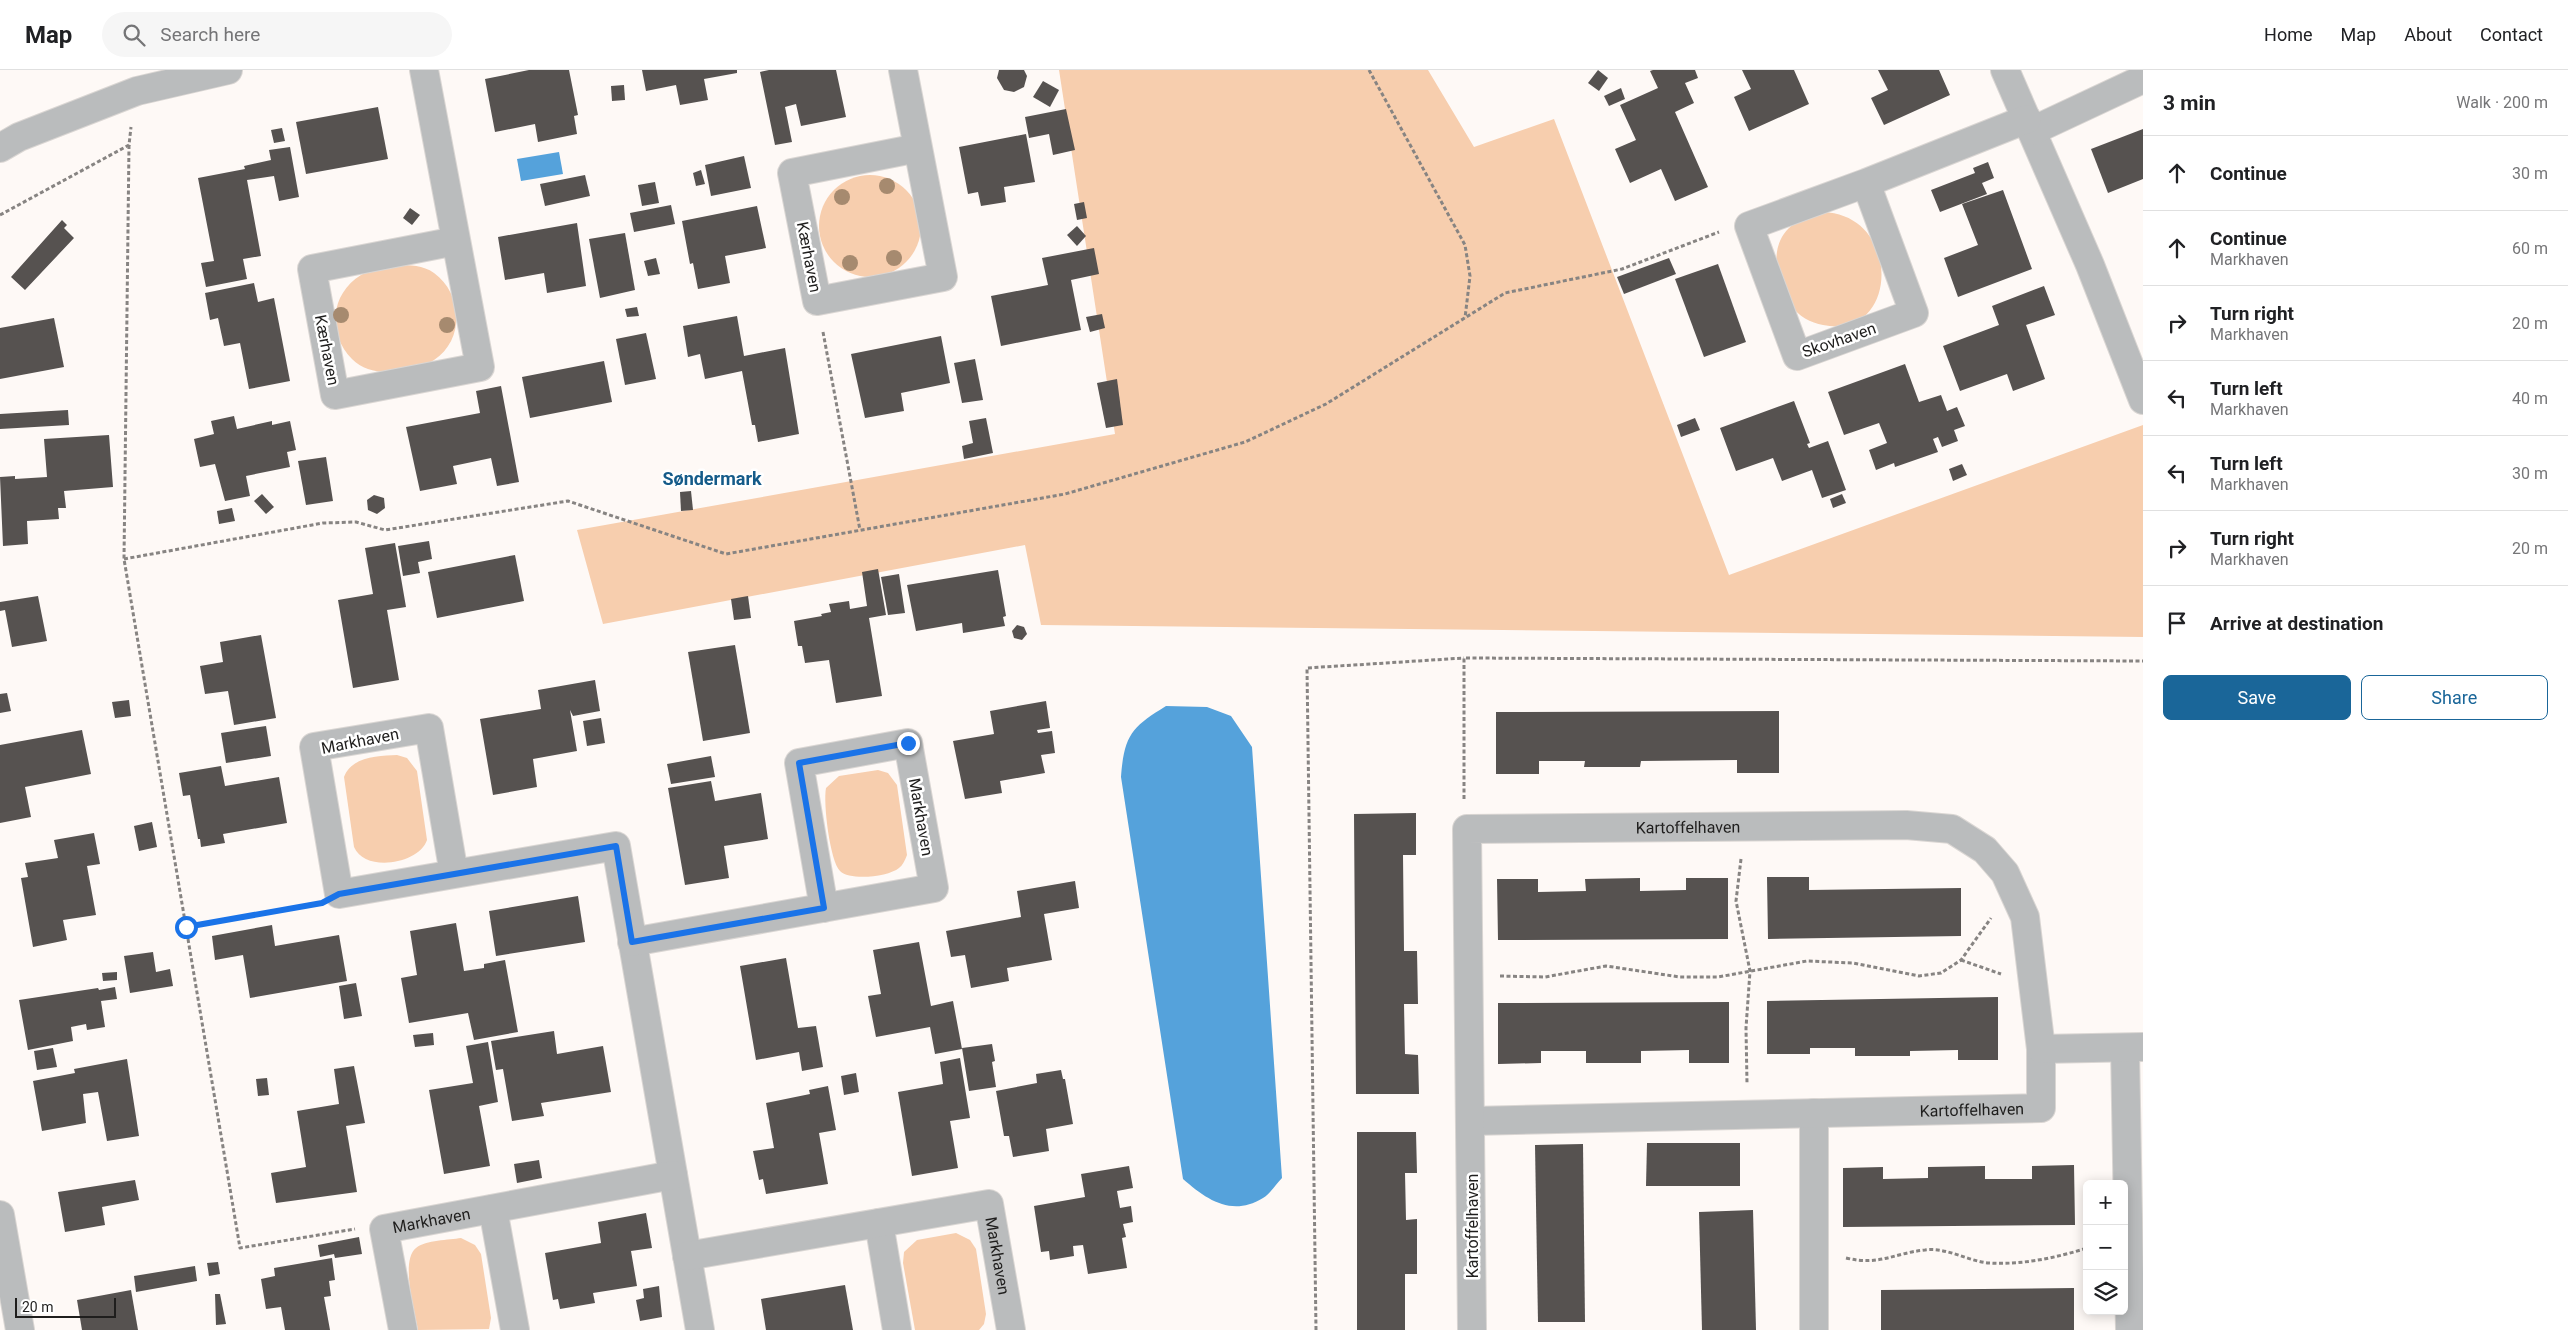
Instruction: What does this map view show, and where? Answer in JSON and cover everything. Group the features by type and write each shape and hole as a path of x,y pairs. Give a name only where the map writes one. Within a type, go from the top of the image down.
{"street":[{"path":"0,148 19,137 137,91 228,70"},
{"name":"Kærhaven","path":"424,70 480,366 335,394 312,269 456,241"},
{"name":"Kærhaven","path":"903,70 943,277 817,301 792,173 918,148"},
{"path":"2005,70 2090,265 2143,400"},
{"path":"1749,226 2030,125 2143,79"},
{"name":"Skovhaven","path":"1749,226 1797,356 1914,313 1866,183"},
{"name":"Markhaven","path":"339,894 314,748 324,746 429,728 454,874"},
{"name":"Markhaven","path":"632,942 824,908 934,888 908,743 799,763 824,908"},
{"name":"Kartoffelhaven","path":"1472,1121 2042,1108 2041,1049 2025,917 2006,874 1985,850 1952,829 1906,825 1467,829 1472,1121 1472,1330"},
{"path":"339,894 616,846 700,1330"},
{"path":"2041,1049 2134,1048 2130,1330"},
{"path":"1814,1113 1814,1330"},
{"name":"Markhaven","path":"403,1330 384,1229 673,1174"},
{"name":"Markhaven","path":"687,1256 989,1204 1011,1330"},
{"name":"Markhaven","path":"493,1209 515,1330"},
{"path":"0,1215 20,1330"},
{"path":"879,1223 897,1330"}],"path":[{"path":"1369,70 1465,245 1470,276 1466,318"},
{"path":"137,91 129,145 124,559 240,1248 365,1227 384,1229"},
{"path":"0,215 129,145"},
{"path":"124,559 323,523 356,522 385,530 568,501 726,554 1065,494 1245,442 1326,404 1506,293 1622,269 1728,229 1749,226"},
{"path":"817,301 860,530"},
{"path":"1464,658 1464,810 1467,829"},
{"path":"1316,1330 1307,668 1464,658 2143,661"},
{"path":"1748,826 1738,870 1736,901 1750,971 1746,1028 1748,1115"},
{"path":"186,927 322,903 339,894"},
{"path":"1469,976 1545,977 1606,966 1680,977 1718,977 1807,961 1853,964 1919,976 1940,973 1961,960 1999,908 2016,896"},
{"path":"1961,960 2033,985"},
{"path":"1814,1250 1861,1261 1888,1260 1925,1250 1942,1250 1988,1263 2052,1259 2083,1249"}],"shaded area":[{"path":"1059,70 1428,70 1474,147 1554,119 1729,575 2143,425 2143,637 1041,625 1025,545 603,624 577,530 1115,434"},
{"path":"870,175 889,179 906,190 917,207 921,226 917,245 906,262 889,273 870,277 851,273 834,262 823,245 819,226 823,207 834,190 851,179"},
{"path":"1823,212 1849,218 1867,233 1878,253 1882,276 1877,297 1866,315 1848,325 1823,325 1809,321 1801,316 1791,305 1778,274 1776,263 1777,251 1786,231 1798,221"},
{"path":"397,265 412,265 425,268 444,282 455,304 455,329 451,341 444,351 430,363 398,371 374,371 352,359 338,338 336,315 338,303 351,283 361,275"},
{"path":"397,755 407,758 417,771 427,840 414,855 403,860 380,863 360,855 354,847 344,777 353,765 367,758"},
{"path":"878,770 888,773 897,785 907,855 900,867 887,874 869,877 852,876 840,871 833,856 826,818 826,788 839,776"},
{"path":"956,1233 970,1240 976,1249 986,1314 984,1324 979,1330 915,1330 903,1263 904,1252 917,1240"},
{"path":"461,1238 475,1245 481,1254 491,1318 489,1329 418,1330 410,1287 409,1264 411,1254 420,1245 426,1243"}],"water":[{"path":"559,152 563,174 521,181 517,159"},
{"path":"1166,706 1207,707 1231,716 1252,747 1282,1178 1263,1198 1252,1204 1241,1206 1220,1204 1201,1194 1183,1179 1121,777 1125,751 1132,734 1145,720"}],"building":[{"path":"529,70 569,70 578,115 574,116 577,134 538,142 535,124 495,132 485,79"},
{"path":"642,70 737,70 737,73 704,79 708,100 680,105 676,85 646,91"},
{"path":"769,70 836,70 846,117 801,126 796,104 785,107 792,142 775,145 760,72"},
{"path":"999,70 1024,70 1027,76 1024,87 1014,92 1004,90 997,78"},
{"path":"1598,70 1608,78 1599,91 1588,83"},
{"path":"1695,70 1698,78 1685,83 1694,103 1675,112 1708,187 1675,201 1661,169 1630,183 1615,149 1636,140 1620,105 1658,88 1650,71"},
{"path":"1742,70 1794,70 1809,104 1749,131 1734,97 1751,89"},
{"path":"1878,70 1939,70 1950,95 1884,125 1871,98 1888,90"},
{"path":"1043,81 1059,90 1050,107 1033,97"},
{"path":"624,85 625,100 612,101 611,86"},
{"path":"1621,88 1625,99 1609,106 1604,96"},
{"path":"378,107 388,159 306,174 296,122"},
{"path":"1066,109 1075,150 1053,155 1049,134 1029,138 1025,117"},
{"path":"282,128 285,141 274,143 271,130"},
{"path":"2143,129 2143,179 2108,193 2091,149"},
{"path":"1026,134 1035,182 1004,187 1006,202 981,206 978,192 968,194 959,147"},
{"path":"290,147 299,197 279,201 274,176 247,180 261,256 243,259 247,279 206,287 201,263 214,261 198,178 245,169 244,166 271,160 269,150"},
{"path":"744,156 751,188 711,196 705,165"},
{"path":"1988,162 1994,178 1982,183 1987,194 1940,212 1931,190 1975,173 1973,168"},
{"path":"701,170 705,184 696,186 693,173"},
{"path":"585,175 590,196 545,206 540,184"},
{"path":"655,182 659,203 642,206 638,185"},
{"path":"2003,190 2032,269 1958,297 1944,258 1978,245 1962,204"},
{"path":"1084,202 1087,218 1077,220 1074,204"},
{"path":"671,205 675,224 634,232 630,213"},
{"path":"757,206 766,248 725,256 730,283 698,289 693,263 690,264 682,221"},
{"path":"410,208 420,215 412,225 403,218"},
{"path":"62,220 67,225 64,228 74,238 25,290 11,277"},
{"path":"577,223 586,286 547,293 544,273 505,280 498,237"},
{"path":"1077,226 1086,236 1077,246 1067,235"},
{"path":"625,233 635,290 600,298 589,239"},
{"path":"1094,248 1099,274 1071,280 1081,330 1001,346 991,296 1048,285 1042,258"},
{"path":"656,258 660,274 648,276 644,261"},
{"path":"1669,258 1676,274 1624,294 1617,277"},
{"path":"1718,264 1746,342 1704,357 1675,279"},
{"path":"254,283 258,302 274,298 290,381 249,389 240,343 224,346 218,318 210,320 205,293"},
{"path":"2044,286 2055,315 2026,325 2045,379 2013,391 2007,374 1960,391 1943,346 1999,325 1992,306"},
{"path":"637,307 639,316 627,317 625,309"},
{"path":"1102,314 1105,328 1090,332 1086,317"},
{"path":"737,316 744,356 785,348 799,434 758,442 755,425 752,425 742,371 705,379 700,354 688,357 683,326"},
{"path":"54,318 64,367 0,379 0,328"},
{"path":"646,333 656,379 625,385 616,339"},
{"path":"941,336 950,383 901,393 904,411 865,418 851,354"},
{"path":"975,359 983,400 962,403 954,363"},
{"path":"604,361 612,402 530,418 522,377"},
{"path":"1905,364 1919,402 1941,395 1947,411 1957,407 1965,426 1954,430 1958,441 1942,447 1938,437 1933,439 1938,452 1895,467 1894,463 1876,470 1869,450 1887,443 1879,423 1844,435 1828,392"},
{"path":"1117,379 1123,425 1106,428 1097,383"},
{"path":"501,386 519,482 497,486 491,458 453,466 457,484 420,491 406,427 480,413 476,391"},
{"path":"1794,401 1810,443 1807,444 1809,448 1828,441 1846,490 1822,498 1812,470 1782,481 1773,458 1736,471 1720,428"},
{"path":"68,410 69,425 0,429 0,414"},
{"path":"234,416 237,429 272,421 272,425 290,421 296,450 287,452 290,467 246,476 250,496 225,501 215,464 200,467 194,439 214,434 211,421"},
{"path":"986,418 993,453 964,459 962,446 973,443 969,421"},
{"path":"1695,418 1700,430 1681,437 1677,425"},
{"path":"109,435 113,487 64,491 66,508 58,508 59,519 27,521 28,544 3,546 0,477 15,476 15,479 47,477 44,439"},
{"path":"326,457 333,501 306,505 298,461"},
{"path":"1962,464 1967,475 1953,481 1949,469"},
{"path":"691,491 693,510 681,511 680,492"},
{"path":"262,494 274,507 266,514 254,501"},
{"path":"1842,494 1846,503 1833,508 1830,499"},
{"path":"374,495 384,498 385,508 377,514 368,510 367,500"},
{"path":"232,508 235,521 219,524 217,511"},
{"path":"429,541 432,559 418,562 420,573 403,576 398,546"},
{"path":"395,543 406,607 387,610 399,680 353,688 338,600 373,594 365,548"},
{"path":"515,555 524,601 437,618 428,572"},
{"path":"878,569 886,615 869,618 882,696 836,703 829,660 805,663 802,646 798,646 794,621 822,616 821,614 831,612 829,604 849,601 850,609 867,606 862,572"},
{"path":"998,570 1006,616 1003,617 1005,626 963,633 962,623 916,631 907,585"},
{"path":"899,574 905,613 888,615 881,577"},
{"path":"38,596 47,641 12,647 5,610 0,611 0,602"},
{"path":"748,596 751,618 734,620 731,599"},
{"path":"1017,625 1024,627 1027,634 1022,640 1014,638 1012,631"},
{"path":"261,635 276,718 234,725 228,691 205,694 200,666 223,662 220,642"},
{"path":"735,645 750,733 703,741 688,652"},
{"path":"595,680 600,711 573,716 570,710 577,751 533,759 537,787 493,795 480,719 541,709 538,690"},
{"path":"7,693 11,711 0,713 0,694"},
{"path":"129,700 131,716 115,718 112,702"},
{"path":"1046,701 1050,728 1037,730 1038,733 1052,731 1055,753 1041,755 1045,773 1000,781 1002,793 965,799 953,741 994,734 990,711"},
{"path":"1779,711 1779,773 1737,773 1737,760 1641,761 1640,767 1584,767 1585,761 1539,761 1539,774 1496,774 1496,712"},
{"path":"601,718 605,743 587,746 583,721"},
{"path":"266,726 271,756 226,763 221,733"},
{"path":"82,730 91,774 25,787 31,817 0,823 0,745"},
{"path":"711,756 715,777 671,784 667,764"},
{"path":"221,766 225,786 279,777 287,823 223,834 225,843 201,847 190,795 183,796 179,773"},
{"path":"711,781 715,801 761,793 768,839 724,846 729,878 685,885 668,788"},
{"path":"1416,813 1416,855 1403,855 1404,951 1417,951 1418,1004 1404,1004 1405,1054 1418,1055 1419,1094 1356,1094 1354,814"},
{"path":"152,822 157,847 139,851 134,826"},
{"path":"94,833 100,864 87,866 96,915 63,920 67,940 33,947 21,878 28,877 25,863 58,858 54,840"},
{"path":"1767,877 1809,877 1809,890 1961,888 1961,936 1768,939"},
{"path":"1640,878 1640,891 1686,890 1686,878 1728,878 1728,939 1498,940 1497,879 1538,879 1538,892 1586,891 1585,879"},
{"path":"1075,881 1079,908 1044,914 1052,960 1007,968 1009,981 971,988 965,955 951,957 946,931 1021,917 1017,891"},
{"path":"578,896 585,942 496,956 489,911"},
{"path":"456,923 464,971 484,968 484,964 505,960 518,1032 474,1040 468,1013 409,1023 401,978 417,975 410,931"},
{"path":"272,925 275,946 339,935 347,981 250,998 243,955 215,960 212,936"},
{"path":"919,942 931,1006 953,1001 962,1049 935,1054 930,1027 876,1037 868,996 881,994 873,950"},
{"path":"153,952 156,972 170,969 173,986 130,993 124,956"},
{"path":"786,958 798,1028 816,1026 823,1067 802,1071 799,1052 756,1060 740,966"},
{"path":"117,972 117,980 103,981 102,973"},
{"path":"356,983 362,1016 344,1019 339,986"},
{"path":"115,987 117,999 101,1001 105,1027 87,1030 86,1024 71,1027 73,1041 28,1050 19,1000"},
{"path":"1998,997 1998,1060 1958,1060 1958,1050 1910,1051 1910,1056 1855,1056 1855,1048 1810,1048 1810,1054 1767,1054 1767,1001"},
{"path":"1729,1002 1729,1063 1689,1063 1689,1050 1641,1051 1641,1063 1586,1063 1586,1051 1541,1051 1541,1063 1498,1064 1498,1003"},
{"path":"554,1031 557,1054 603,1046 611,1092 541,1103 544,1116 512,1121 503,1069 496,1070 491,1041"},
{"path":"433,1033 434,1045 415,1047 413,1035"},
{"path":"488,1042 498,1102 479,1106 490,1166 444,1174 429,1090 473,1083 466,1046"},
{"path":"992,1044 995,1061 992,1062 996,1087 969,1091 962,1048"},
{"path":"53,1048 57,1067 37,1070 34,1051"},
{"path":"960,1058 970,1118 950,1121 958,1168 912,1176 898,1092 943,1084 940,1062"},
{"path":"127,1059 139,1136 107,1141 98,1092 83,1094 86,1123 42,1131 33,1081 75,1073 74,1069"},
{"path":"354,1066 365,1123 346,1126 357,1192 276,1203 271,1173 306,1167 297,1111 339,1104 334,1069"},
{"path":"1061,1070 1063,1079 1065,1079 1073,1124 1046,1129 1049,1151 1013,1157 1009,1136 1004,1136 996,1091 1037,1083 1036,1074"},
{"path":"856,1073 859,1092 844,1095 841,1076"},
{"path":"267,1078 269,1095 258,1096 256,1079"},
{"path":"828,1086 836,1130 819,1133 828,1184 766,1194 763,1179 759,1180 753,1151 774,1148 766,1103 810,1094 809,1090"},
{"path":"1357,1132 1416,1132 1417,1173 1405,1173 1406,1220 1417,1219 1417,1274 1405,1274 1405,1330 1357,1330"},
{"path":"1647,1143 1740,1143 1740,1186 1646,1186"},
{"path":"1583,1144 1585,1322 1538,1322 1535,1145"},
{"path":"539,1160 542,1178 517,1183 514,1164"},
{"path":"2074,1165 2075,1225 1843,1227 1843,1168 1883,1167 1883,1179 1928,1178 1928,1167 1985,1166 1985,1179 2032,1179 2032,1166"},
{"path":"1129,1166 1133,1188 1117,1191 1120,1208 1131,1206 1133,1222 1123,1224 1126,1237 1122,1238 1127,1268 1088,1274 1083,1245 1073,1246 1074,1256 1050,1260 1049,1251 1041,1252 1034,1206 1085,1197 1081,1174"},
{"path":"135,1180 139,1200 102,1207 105,1225 65,1232 58,1192"},
{"path":"1753,1210 1756,1330 1702,1330 1699,1212"},
{"path":"646,1213 652,1248 631,1251 637,1286 593,1293 595,1303 560,1309 558,1299 553,1300 545,1253 601,1243 598,1222"},
{"path":"359,1237 362,1254 335,1258 334,1254 320,1257 318,1245"},
{"path":"332,1258 335,1280 329,1281 331,1296 324,1297 330,1330 285,1330 281,1307 266,1309 261,1279 275,1276 274,1268"},
{"path":"218,1262 220,1274 209,1276 207,1263"},
{"path":"195,1266 197,1281 136,1292 134,1276"},
{"path":"845,1285 853,1330 766,1330 761,1299"},
{"path":"659,1286 662,1317 640,1321 636,1300 644,1298 643,1289"},
{"path":"2074,1288 2074,1330 1881,1330 1881,1290"},
{"path":"131,1290 138,1330 82,1330 77,1300"},
{"path":"215,1294 220,1294 226,1324 216,1325"}],"district":[{"name":"Søndermark","path":"712,478"}],"route":[{"path":"186,927 322,903 339,894 616,846 632,942 824,908 799,763 908,743"}]}
